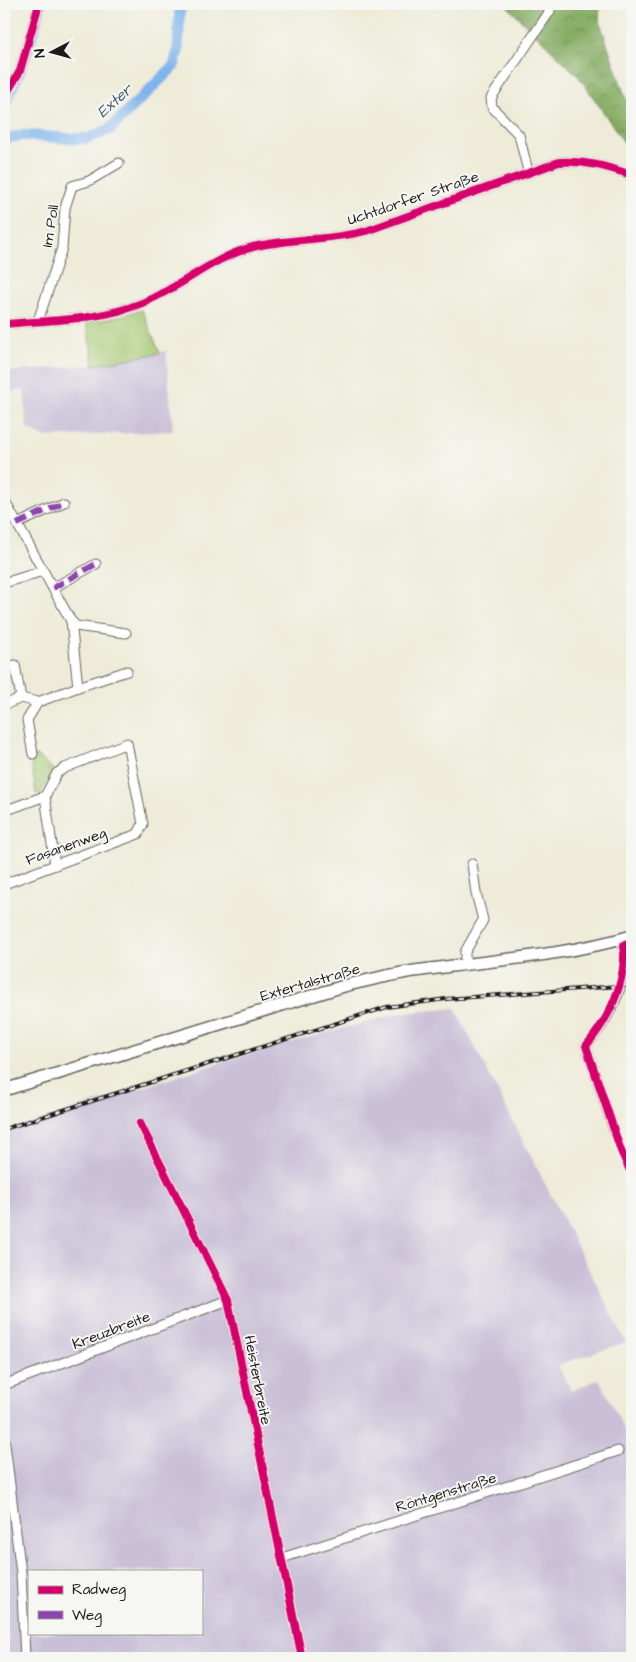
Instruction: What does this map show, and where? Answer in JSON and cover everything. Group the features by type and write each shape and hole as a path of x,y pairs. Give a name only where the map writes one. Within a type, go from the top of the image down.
{"main road":[{"name":"Extertalstraße","path":"4,1090 344,986 386,976 546,956 627,938"}],"street":[{"path":"4,98 20,70 39,4"},
{"path":"528,171 519,134 492,107 491,98 550,11 546,4"},
{"name":"Uchtdorfer Straße","path":"4,324 91,316 136,306 160,295 218,261 252,247 279,242 341,238 366,231 528,171 559,162 578,161 632,175"},
{"name":"Im Poll","path":"38,321 62,248 65,208 72,186 89,181 119,163"},
{"path":"4,500 71,621 76,626 126,633"},
{"path":"17,524 64,502"},
{"path":"53,588 96,564"},
{"path":"4,583 43,571"},
{"path":"71,621 78,687"},
{"path":"15,665 21,698"},
{"path":"4,705 21,698 38,702 127,671"},
{"path":"33,754 27,720 38,702"},
{"name":"Fasanenweg","path":"4,884 138,834 143,824 127,743 57,772 45,796"},
{"path":"4,811 45,796 55,864"},
{"path":"465,965 465,952 483,920 476,893 472,864"},
{"path":"614,1132 586,1046 604,1022 620,986 627,938"},
{"name":"Heisterbreite","path":"140,1123 228,1300 261,1468 282,1558 302,1658"},
{"name":"Kreuzbreite","path":"4,1385 228,1300"},
{"path":"4,1437 5,1460 21,1573 25,1658"},
{"name":"Röntgenstraße","path":"282,1558 618,1451"}],"shaded area":[{"path":"166,351 173,431 44,437 27,428 24,390 4,393 4,372 94,365"},
{"path":"455,1008 626,1342 558,1365 571,1391 599,1379 630,1441 632,1440 632,1658 4,1658 4,1132 241,1056 396,1014"}],"green space":[{"path":"505,4 600,4 599,20 632,117 632,154 580,78"},
{"path":"142,310 160,353 94,365 86,321 109,319"},
{"path":"37,756 53,769 41,793 36,794 30,757"}],"waterway":[{"path":"4,114 28,60 45,4"},
{"name":"Exter","path":"4,139 23,135 75,139 89,138 110,129 174,66 178,51 180,4"}],"railway":[{"path":"4,1129 387,1007 446,999 632,985"}],"marked path":[{"path":"17,524 64,502"},
{"path":"53,588 96,564"}],"cycle path":[{"path":"4,98 20,71 39,4"},
{"path":"4,324 74,319 126,309 156,297 210,265 238,252 267,244 366,231 559,162 587,163 632,175"},
{"path":"632,943 624,945 622,973 615,999 595,1035 586,1046 621,1151 632,1175"},
{"path":"140,1123 228,1300 302,1658"}]}
